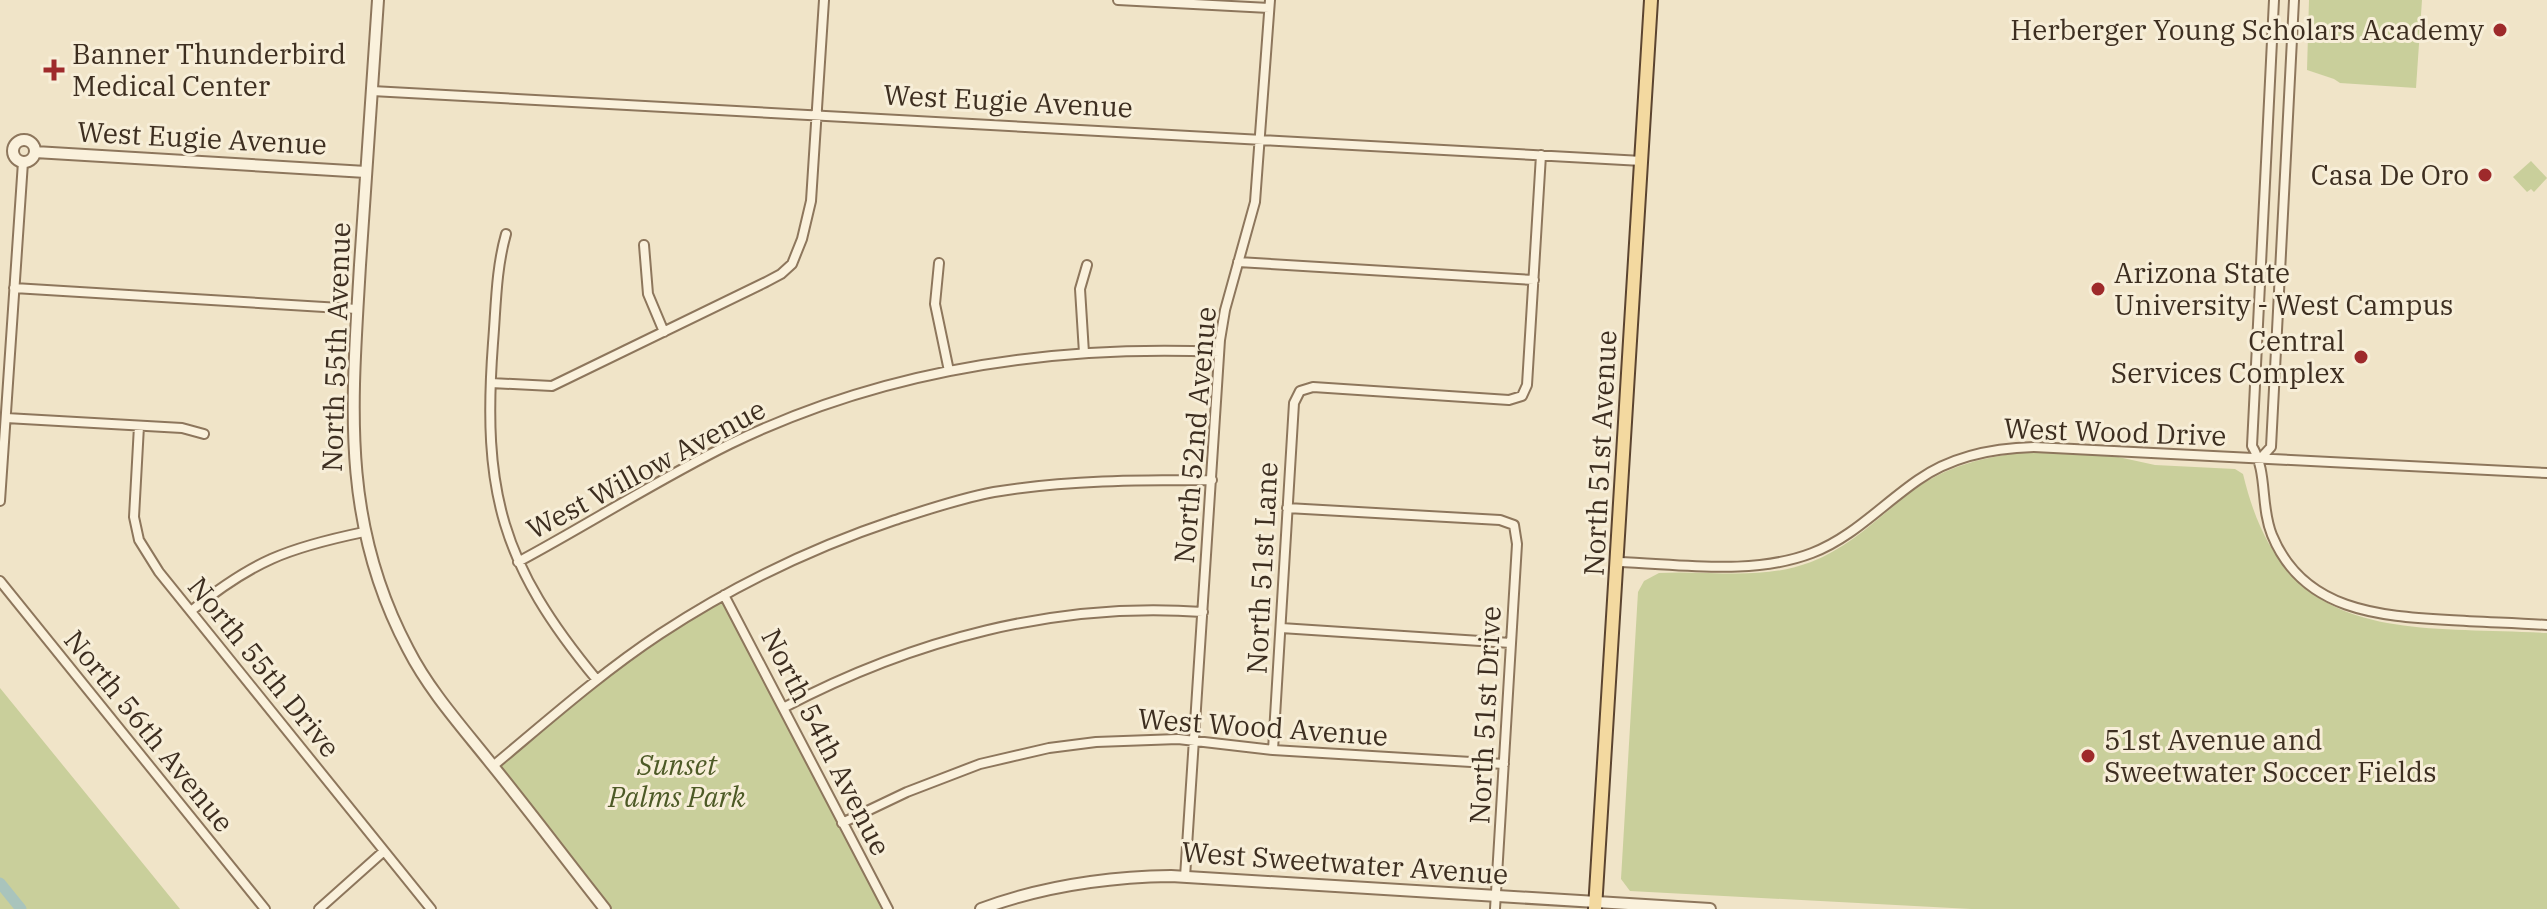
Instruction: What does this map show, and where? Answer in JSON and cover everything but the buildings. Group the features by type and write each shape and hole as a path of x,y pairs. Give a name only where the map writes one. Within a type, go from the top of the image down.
{"main road":[{"name":"North 51st Avenue","path":"1596,906 1651,0"}],"street":[{"name":"North 55th Avenue","path":"378,0 352,427 354,468 364,532 389,610 408,651 449,713 605,909"},
{"path":"491,383 552,386 766,282 792,264 811,201 824,0"},
{"path":"1118,0 1270,4"},
{"path":"2274,0 2252,446 2260,459 2265,509 2272,535 2284,557 2301,577 2321,593 2369,613 2547,625"},
{"path":"2260,459 2271,447 2294,0"},
{"name":"North 52nd Avenue","path":"1185,877 1219,352 1225,310 1255,202 1270,4"},
{"name":"West Eugie Avenue","path":"372,91 1642,161"},
{"name":"West Eugie Avenue","path":"0,148 13,150 17,142 23,139 32,143 35,152"},
{"path":"0,501 23,162 14,156 13,150"},
{"name":"West Eugie Avenue","path":"35,152 366,172"},
{"name":"West Eugie Avenue","path":"23,162 35,152"},
{"path":"1238,262 1534,280 1541,155"},
{"path":"506,234 500,256 489,433 500,512 518,562 543,608 597,680"},
{"path":"644,245 648,294 664,332"},
{"path":"939,263 935,304 949,371"},
{"path":"1084,353 1080,289 1087,265"},
{"name":"North 51st Lane","path":"1273,750 1294,403 1300,391 1313,387 1509,400 1522,396 1527,385 1534,280"},
{"path":"14,288 357,309"},
{"name":"West Willow Avenue","path":"518,562 731,444 787,419 844,399 949,371 1012,360 1142,350 1219,352"},
{"path":"6,418 182,428 204,434"},
{"name":"North 55th Drive","path":"139,426 134,517 139,540 159,572 431,909"},
{"name":"West Wood Drive","path":"1618,562 1781,565 1817,552 1866,522 1919,479 1946,464 1994,449 2034,447 2547,473"},
{"path":"493,766 597,680 658,635 779,566 850,535 916,513 993,493 1114,480 1212,480"},
{"name":"North 51st Drive","path":"1287,508 1500,520 1514,525 1517,544 1495,903"},
{"path":"191,611 220,586 268,558 364,532"},
{"name":"North 56th Avenue","path":"0,581 265,909"},
{"name":"North 54th Avenue","path":"724,595 888,909"},
{"path":"783,708 860,671 961,635 1061,615 1151,610 1203,612"},
{"path":"1281,628 1511,643"},
{"name":"West Wood Avenue","path":"842,823 907,792 980,764 1096,742 1195,740 1273,750 1504,764"},
{"path":"319,909 384,851"},
{"name":"West Sweetwater Avenue","path":"981,909 1060,885 1115,877 1185,877 1495,903 1710,909"}],"green space":[{"path":"2309,0 2422,0 2416,88 2340,83 2307,70"},
{"path":"2531,161 2547,178 2534,192 2531,189 2527,192 2513,177"},
{"name":"51st Avenue and Sweetwater Soccer Fields","path":"2040,451 2109,455 2155,465 2235,469 2243,474 2262,530 2288,571 2320,598 2357,615 2399,625 2547,633 2547,909 1971,909 1630,891 1621,879 1638,592 1644,581 1659,573 1755,573 1811,562 1850,541 1907,495 1937,476 1970,463"},
{"name":"Sunset Palms Park","path":"724,595 888,909 605,909 493,766 597,680"},
{"path":"0,688 180,909 0,909"}],"waterway":[{"path":"0,883 21,909"}],"place":[{"name":"Herberger Young Scholars Academy","path":"2500,30"},
{"name":"Banner Thunderbird Medical Center","path":"54,70"},
{"name":"Casa De Oro","path":"2485,175"},
{"name":"Arizona State University - West Campus","path":"2098,289"},
{"name":"Central Services Complex","path":"2361,357"},
{"name":"51st Avenue and Sweetwater Soccer Fields","path":"2088,756"}]}
